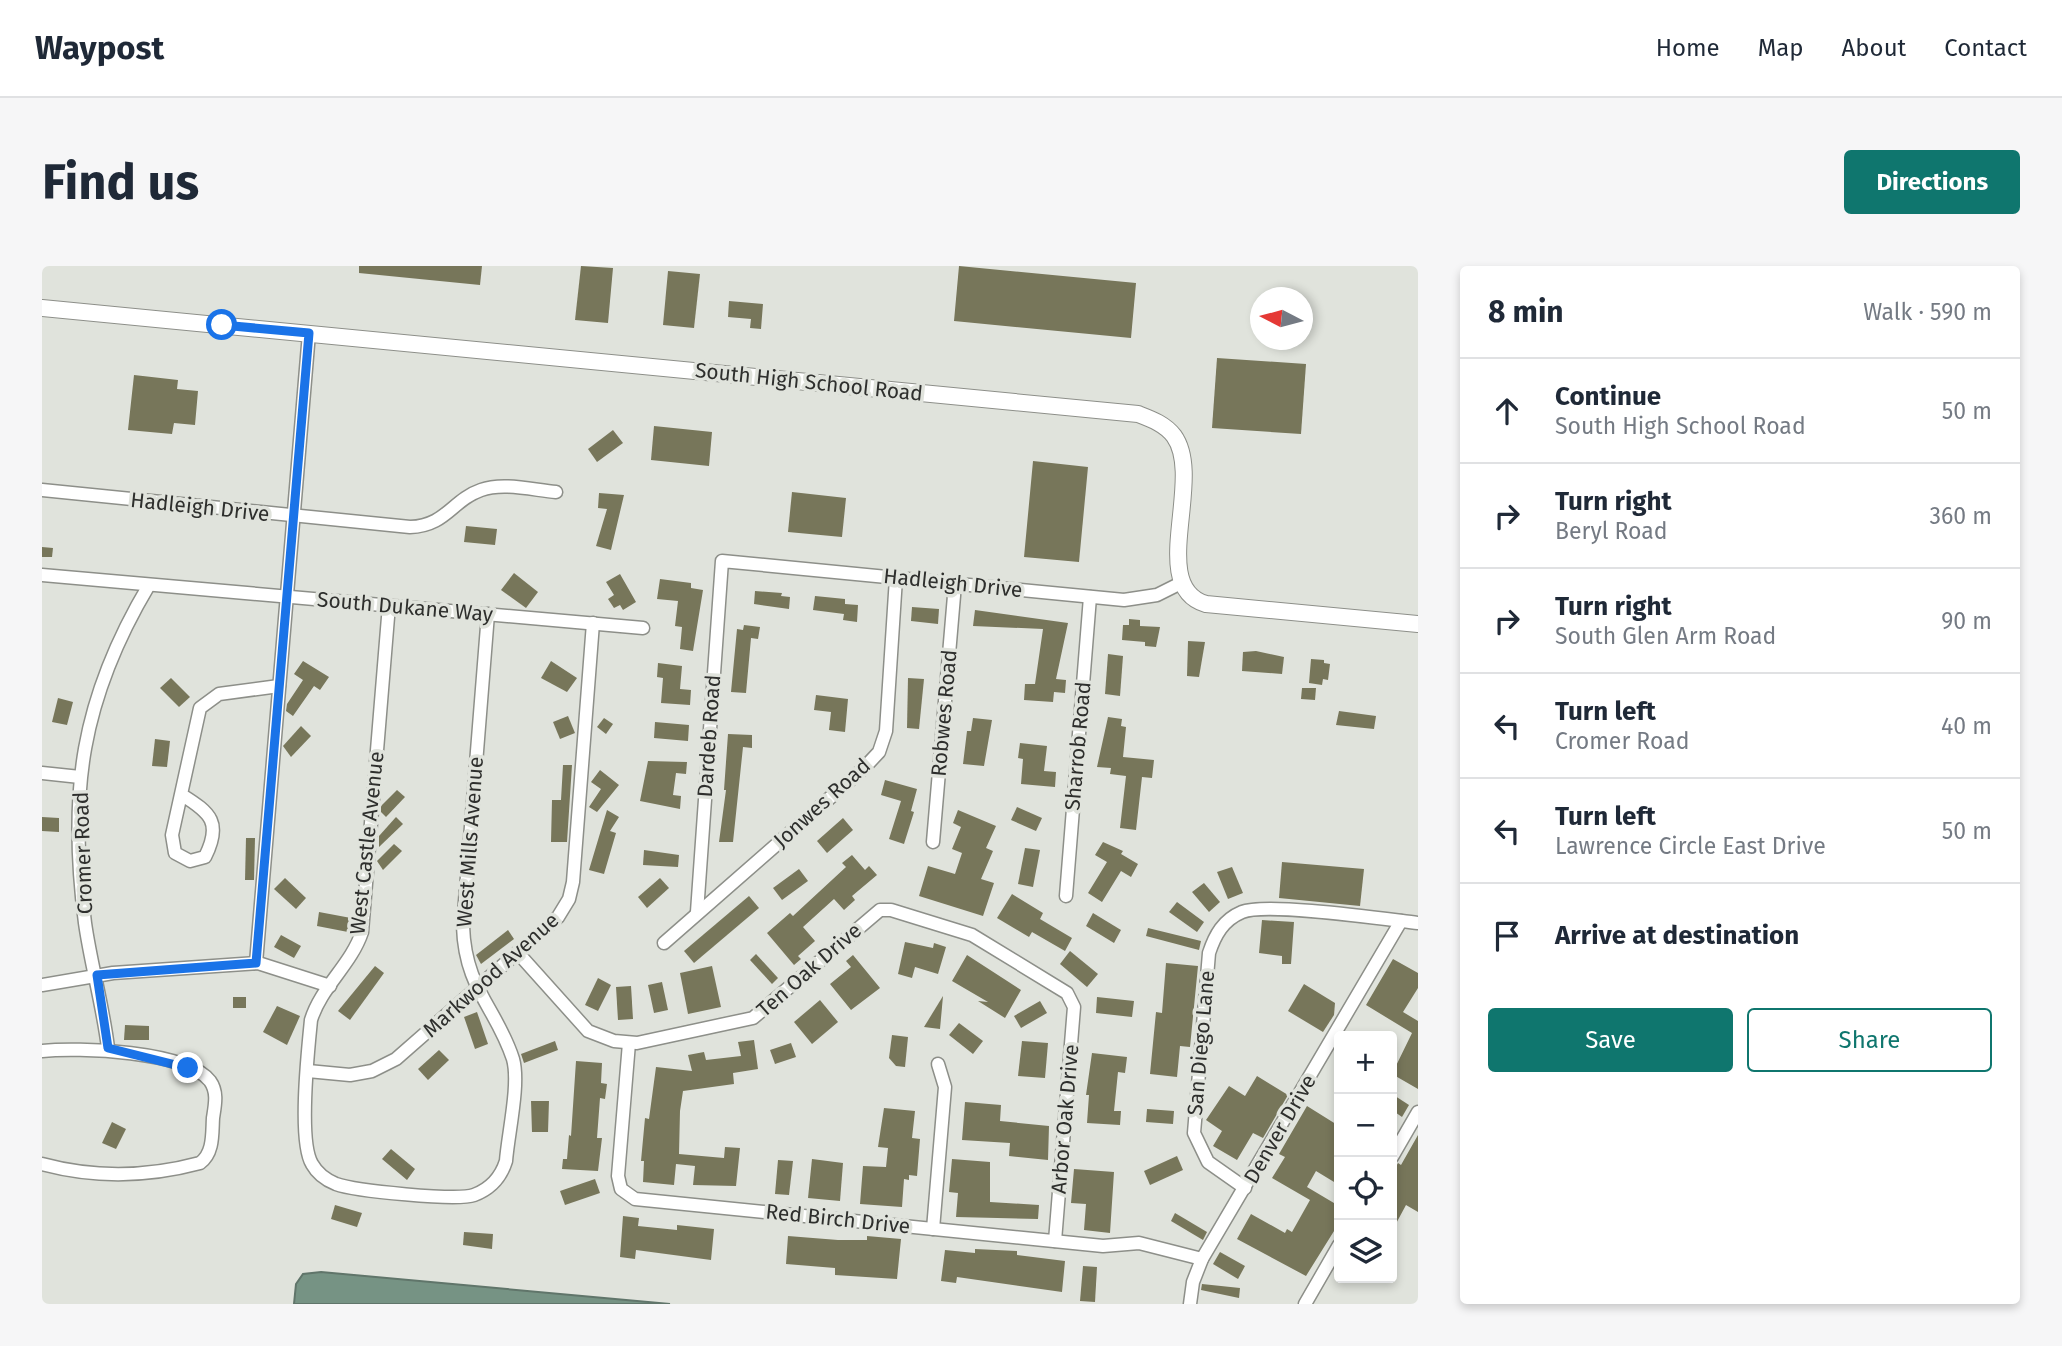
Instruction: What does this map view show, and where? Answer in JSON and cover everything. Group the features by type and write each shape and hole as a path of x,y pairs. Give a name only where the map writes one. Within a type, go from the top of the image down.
{"street":[{"name":"South High School Road","path":"42,308 1138,414 1158,422 1174,436 1185,460 1177,571 1181,583"},
{"path":"256,963 309,333"},
{"name":"Hadleigh Drive","path":"42,490 416,527 444,517 471,494 485,488 556,492"},
{"name":"Hadleigh Drive","path":"722,561 1135,600 1164,593 1181,583"},
{"name":"Dardeb Road","path":"697,912 722,561"},
{"name":"South Dukane Way","path":"42,575 643,628"},
{"name":"Jonwes Road","path":"664,943 864,768 878,752 886,732 896,578"},
{"path":"1181,583 1191,598 1206,604 1418,624"},
{"name":"Robwes Road","path":"933,842 955,584"},
{"name":"Cromer Road","path":"108,1048 79,872 77,822 80,778 88,729 103,677 130,618 149,585"},
{"name":"Sharrob Road","path":"1066,896 1090,597"},
{"name":"West Castle Avenue","path":"306,1152 311,1020 318,1003 351,957 362,932 389,605"},
{"name":"West Mills Avenue","path":"306,1152 321,1175 346,1187 460,1198 487,1189 499,1176 506,1161 514,1069 509,1050 468,970 463,926 488,614"},
{"name":"Markwood Avenue","path":"308,1070 350,1076 382,1067 478,990 564,911 572,891 593,624"},
{"path":"182,794 203,807 211,817 213,829 205,857 190,861 175,853 172,835 196,716 205,702 224,693 279,686"},
{"path":"42,773 80,778"},
{"name":"San Diego Lane","path":"1245,1188 1208,1162 1197,1143 1194,1128 1209,953 1217,933 1226,922 1243,912 1262,908 1401,921"},
{"name":"Ten Oak Drive","path":"518,953 583,1027 604,1039 629,1043 753,1018 882,909 972,935 1071,998"},
{"path":"1401,921 1418,923"},
{"name":"Denver Drive","path":"1190,1304 1193,1282 1202,1259 1401,921"},
{"path":"42,985 97,975 256,963 330,986"},
{"name":"Arbor Oak Drive","path":"1055,1241 1074,1007 1071,998"},
{"name":"Red Birch Drive","path":"629,1043 618,1176 621,1189 629,1197 1106,1246 1139,1243 1202,1259"},
{"path":"42,1051 108,1048 162,1060 201,1074 212,1084 216,1097 209,1152 203,1161 166,1170 117,1174 42,1164"},
{"path":"933,1229 944,1087 938,1064"},
{"path":"1397,1148 1418,1112"},
{"path":"1305,1304 1334,1254"}],"shaded area":[{"path":"321,1272 670,1304 294,1304 296,1284 303,1274"}],"building":[{"path":"359,266 482,266 480,285 359,273"},
{"path":"581,266 613,268 608,323 575,320"},
{"path":"959,266 1136,283 1131,338 954,321"},
{"path":"668,271 700,274 694,328 663,325"},
{"path":"729,301 763,304 761,329 750,328 751,319 728,317"},
{"path":"1217,358 1306,364 1301,434 1212,428"},
{"path":"134,375 178,380 177,389 198,391 195,425 174,423 172,434 128,430"},
{"path":"654,426 712,432 709,466 651,460"},
{"path":"613,430 623,443 597,462 588,449"},
{"path":"1033,461 1088,467 1079,562 1024,557"},
{"path":"792,492 846,498 842,537 788,532"},
{"path":"599,493 624,495 611,550 596,546 607,509 598,508"},
{"path":"466,526 497,529 495,545 464,542"},
{"path":"42,547 53,548 52,557 42,557"},
{"path":"514,573 538,592 526,608 501,590"},
{"path":"620,574 636,602 623,610 620,605 614,608 608,599 614,595 606,582"},
{"path":"660,579 691,583 691,588 703,590 693,651 680,649 682,627 675,626 678,601 657,599"},
{"path":"755,591 782,593 781,596 790,597 789,609 754,604"},
{"path":"815,596 845,599 845,604 858,605 857,622 843,620 844,614 813,610"},
{"path":"912,607 939,609 938,624 911,621"},
{"path":"975,610 1068,623 1056,679 1066,680 1065,693 1054,692 1053,702 1024,700 1025,684 1035,684 1043,629 973,626"},
{"path":"1129,619 1140,620 1140,626 1160,627 1156,647 1145,646 1145,642 1122,640 1123,625 1129,625"},
{"path":"744,625 760,627 758,639 751,638 746,693 731,692 737,629 743,630"},
{"path":"1188,641 1205,642 1199,677 1187,676"},
{"path":"1256,651 1284,657 1282,674 1242,671 1243,652"},
{"path":"1108,654 1123,656 1120,696 1105,694"},
{"path":"1311,659 1324,660 1324,663 1330,664 1328,680 1323,679 1322,685 1309,683"},
{"path":"303,661 329,677 320,690 314,686 293,716 286,711 287,704 303,680 294,674"},
{"path":"551,661 577,678 567,692 541,678"},
{"path":"658,663 682,666 680,689 691,690 690,705 661,703 663,678 657,677"},
{"path":"171,678 190,697 179,707 160,688"},
{"path":"908,678 924,679 919,729 907,728"},
{"path":"1302,688 1316,688 1315,700 1301,699"},
{"path":"816,695 848,699 845,732 829,730 831,712 814,710"},
{"path":"58,698 73,702 67,725 52,722"},
{"path":"1339,711 1376,716 1374,729 1336,725"},
{"path":"568,716 575,733 560,739 553,722"},
{"path":"1108,717 1122,719 1121,726 1126,727 1123,757 1154,760 1152,778 1142,777 1136,830 1120,828 1126,776 1110,774 1111,768 1097,767"},
{"path":"604,718 613,724 606,734 597,727"},
{"path":"973,718 992,720 984,766 963,764 967,731 971,731"},
{"path":"655,722 689,725 688,741 654,738"},
{"path":"301,726 311,736 291,757 283,746"},
{"path":"728,734 752,735 752,748 743,747 733,842 719,842 726,790"},
{"path":"155,739 170,741 167,767 152,766"},
{"path":"1020,743 1047,746 1044,771 1056,772 1055,787 1021,784 1023,759 1018,758"},
{"path":"648,761 687,762 686,774 676,773 673,795 681,796 680,809 640,801"},
{"path":"563,765 572,765 567,842 551,842 552,800 561,800"},
{"path":"600,770 619,785 597,812 589,807 601,789 591,782"},
{"path":"885,780 917,789 911,811 914,812 904,844 889,839 901,801 881,795"},
{"path":"397,790 405,797 386,817 381,812 381,806"},
{"path":"1017,807 1042,818 1036,831 1011,820"},
{"path":"607,810 619,817 610,831 616,833 604,874 589,870"},
{"path":"958,810 996,826 986,848 993,851 981,879 994,883 983,916 919,896 928,866 955,874 962,853 952,849 961,827 953,823"},
{"path":"42,817 59,818 59,832 42,831"},
{"path":"396,817 403,824 379,847 379,836"},
{"path":"843,818 853,830 827,853 817,841"},
{"path":"246,838 255,838 254,880 245,880"},
{"path":"1103,842 1123,851 1121,854 1138,864 1131,877 1121,871 1102,902 1088,893 1107,862 1095,855"},
{"path":"394,844 402,851 383,870 377,861"},
{"path":"1025,848 1040,850 1033,887 1018,884"},
{"path":"644,850 679,855 678,867 643,865"},
{"path":"852,855 865,870 869,866 877,875 852,896 855,900 844,910 834,899 803,927 815,941 798,956 801,959 794,965 767,933 790,913 793,916 846,867 842,863"},
{"path":"1282,862 1364,869 1360,906 1279,898"},
{"path":"1232,867 1243,893 1228,899 1217,872"},
{"path":"799,869 808,881 782,900 773,888"},
{"path":"285,878 306,898 296,909 274,889"},
{"path":"660,878 669,888 647,908 638,897"},
{"path":"1204,883 1220,902 1209,912 1192,892"},
{"path":"1012,894 1043,913 1040,919 1072,938 1065,951 1032,932 1029,937 997,918"},
{"path":"749,896 759,908 694,963 684,951"},
{"path":"1177,902 1204,922 1197,932 1169,912"},
{"path":"319,912 351,918 348,932 317,926"},
{"path":"1093,913 1121,930 1114,943 1086,926"},
{"path":"1262,920 1294,922 1291,964 1282,964 1282,956 1259,953"},
{"path":"1148,928 1201,941 1199,950 1146,936"},
{"path":"508,930 514,939 481,964 476,955"},
{"path":"281,935 301,946 294,958 274,947"},
{"path":"905,942 933,948 934,943 946,947 938,974 915,967 912,978 898,974"},
{"path":"1070,951 1098,974 1087,987 1060,964"},
{"path":"756,954 778,978 772,984 750,960"},
{"path":"853,955 880,988 851,1010 830,984 851,967 846,961"},
{"path":"967,955 1021,990 1005,1018 978,1001 988,1002 952,981"},
{"path":"1393,959 1418,973 1418,988 1403,1012 1418,1021 1418,1089 1397,1077 1397,1064 1412,1033 1366,1005"},
{"path":"1166,963 1198,966 1190,1047 1180,1046 1177,1077 1150,1074 1156,1012 1162,1013"},
{"path":"375,966 384,973 350,1020 338,1011"},
{"path":"712,966 721,1007 688,1014 680,973"},
{"path":"598,978 611,985 598,1011 585,1005"},
{"path":"662,982 668,1010 654,1013 648,985"},
{"path":"1304,984 1335,1003 1334,1015 1323,1032 1288,1011"},
{"path":"631,986 633,1019 618,1020 616,987"},
{"path":"943,996 940,1029 924,1027"},
{"path":"233,997 246,997 246,1008 233,1008"},
{"path":"1097,997 1134,1001 1132,1017 1096,1013"},
{"path":"820,1000 838,1022 812,1044 794,1022"},
{"path":"1040,1001 1047,1013 1021,1028 1014,1016"},
{"path":"277,1006 300,1016 287,1045 263,1032"},
{"path":"477,1012 488,1044 475,1049 464,1017"},
{"path":"959,1023 983,1041 973,1054 949,1035"},
{"path":"125,1025 149,1026 149,1040 124,1040"},
{"path":"892,1035 908,1037 905,1067 896,1066 889,1058"},
{"path":"754,1040 758,1069 733,1073 734,1084 683,1091 680,1111 679,1154 724,1158 725,1147 740,1148 736,1186 693,1185 695,1166 676,1164 674,1185 643,1182 644,1161 641,1161 645,1118 649,1119 656,1067 692,1071 688,1055 704,1052 706,1060 741,1056 738,1042"},
{"path":"555,1041 558,1050 524,1063 521,1054"},
{"path":"1022,1041 1048,1043 1045,1078 1018,1076"},
{"path":"791,1043 796,1057 775,1064 770,1050"},
{"path":"439,1050 449,1060 428,1080 418,1069"},
{"path":"1092,1053 1127,1057 1125,1073 1118,1072 1114,1111 1121,1111 1120,1125 1087,1123 1089,1095 1086,1095"},
{"path":"576,1061 602,1063 601,1083 607,1084 605,1099 600,1098 597,1138 602,1138 598,1171 562,1169 563,1159 567,1159 569,1135 571,1136"},
{"path":"1257,1076 1288,1095 1263,1138 1253,1133 1237,1160 1213,1146 1222,1131 1206,1120 1229,1086 1245,1096"},
{"path":"1397,1097 1409,1105 1402,1117 1397,1114"},
{"path":"531,1101 549,1101 548,1132 532,1132"},
{"path":"965,1102 1001,1105 1000,1121 1049,1126 1048,1160 1009,1156 1010,1143 962,1140"},
{"path":"1307,1106 1334,1123 1334,1182 1316,1171 1307,1187 1334,1203 1334,1231 1306,1276 1237,1239 1251,1214 1285,1233 1287,1229 1292,1232 1310,1200 1272,1178 1285,1157 1279,1154"},
{"path":"884,1108 915,1111 912,1138 920,1139 917,1176 909,1175 909,1180 904,1179 902,1207 860,1204 863,1166 886,1167 888,1148 878,1147"},
{"path":"1147,1109 1174,1111 1173,1124 1146,1122"},
{"path":"112,1122 126,1129 116,1149 102,1143"},
{"path":"1418,1135 1418,1212 1406,1205 1397,1222 1397,1165 1401,1165"},
{"path":"391,1149 415,1169 407,1180 382,1159"},
{"path":"1177,1156 1183,1170 1150,1185 1144,1171"},
{"path":"812,1159 843,1163 840,1201 808,1198"},
{"path":"952,1159 990,1162 990,1202 1039,1205 1038,1219 956,1217 958,1193 949,1192"},
{"path":"778,1160 793,1161 789,1195 775,1194"},
{"path":"1074,1169 1114,1172 1110,1233 1084,1230 1086,1204 1071,1203"},
{"path":"595,1179 600,1193 565,1205 560,1191"},
{"path":"335,1205 362,1213 357,1227 331,1219"},
{"path":"1175,1213 1207,1232 1203,1240 1171,1221"},
{"path":"623,1216 639,1218 638,1226 677,1230 677,1225 714,1229 711,1260 636,1250 635,1259 620,1257"},
{"path":"464,1232 493,1234 492,1249 463,1245"},
{"path":"788,1236 838,1240 867,1240 867,1236 901,1239 897,1279 835,1275 835,1268 786,1264"},
{"path":"975,1249 1017,1251 1017,1255 1065,1261 1062,1292 957,1277 956,1283 941,1281 945,1250 975,1253"},
{"path":"1220,1252 1245,1266 1238,1279 1213,1264"},
{"path":"1083,1266 1097,1267 1095,1302 1080,1301"},
{"path":"1202,1284 1240,1288 1239,1298 1201,1290"}],"route":[{"path":"188,1068 108,1048 97,975 256,963 309,333 222,325"}]}
